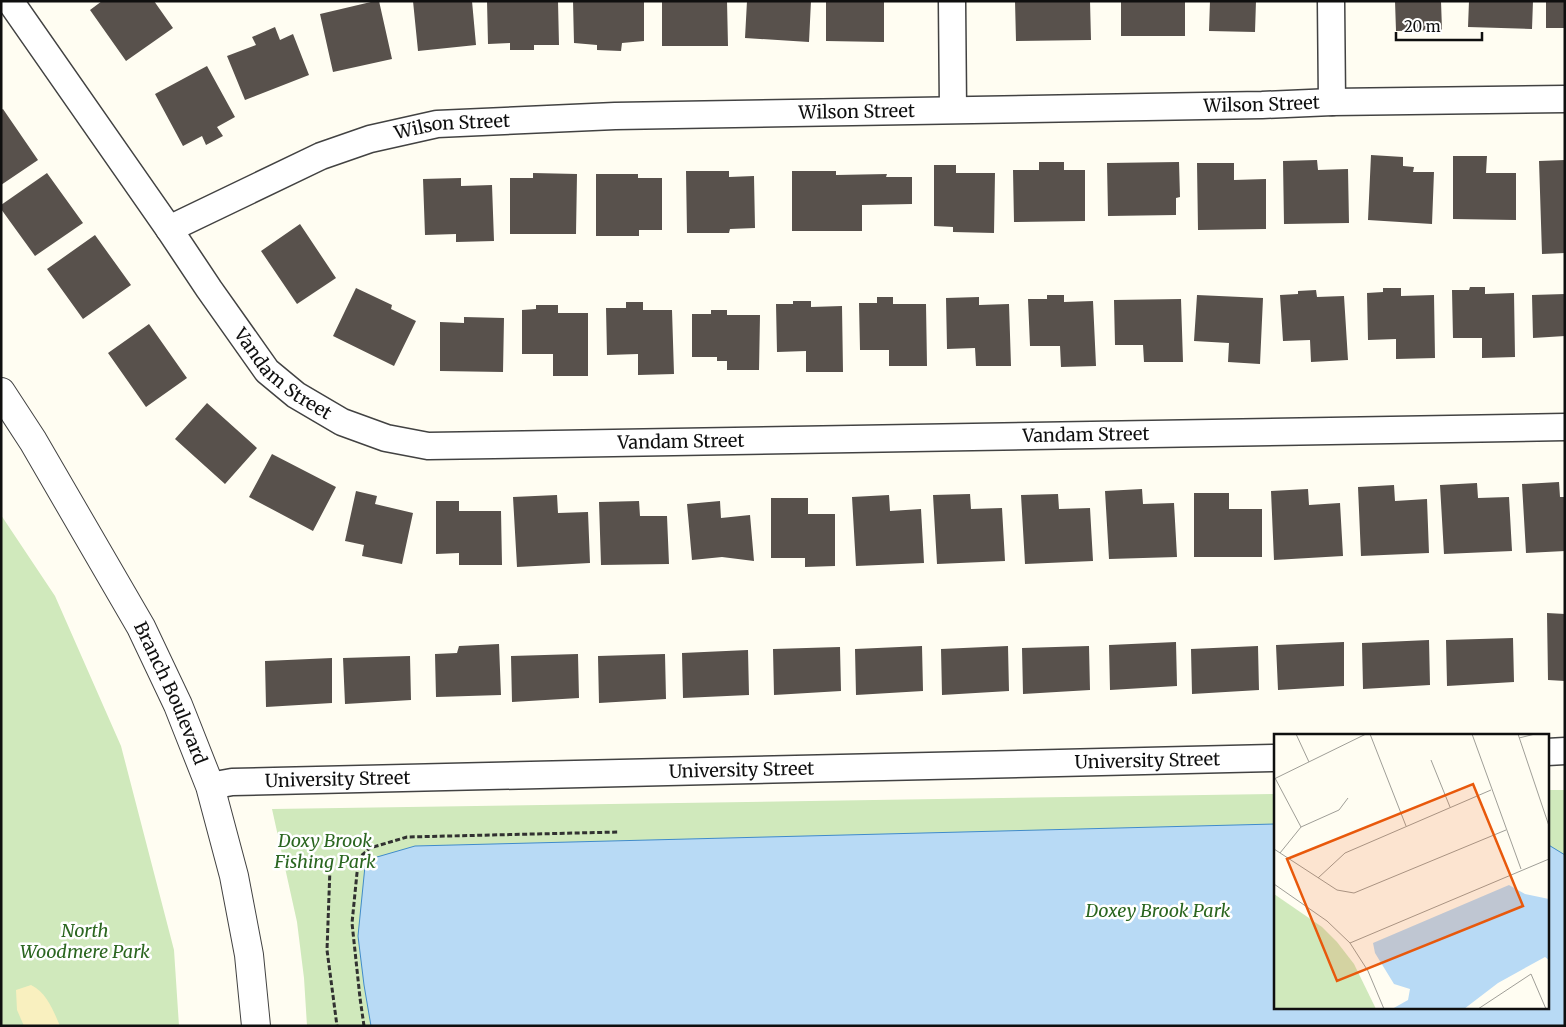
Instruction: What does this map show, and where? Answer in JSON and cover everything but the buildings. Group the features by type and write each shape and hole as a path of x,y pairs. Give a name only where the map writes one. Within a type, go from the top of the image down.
{"street":[{"name":"Vandam Street","path":"10,1 169,229 208,289 267,371 289,389 342,422 386,438 428,446 1565,427"},
{"path":"952,1 953,109"},
{"path":"1330,1 1332,102"},
{"name":"Wilson Street","path":"169,229 321,156 370,139 437,124 615,116 1565,99"},
{"name":"Branch Boulevard","path":"1,392 33,441 141,627 178,705 210,786 234,876 249,955 256,1026"},
{"path":"1548,752 1565,751"},
{"name":"University Street","path":"210,786 232,782 1274,758"}],"path":[{"path":"364,1026 352,923 360,857 370,848 407,837 619,832"},
{"path":"330,868 327,950 337,1026"}],"green space":[{"name":"North Woodmere Park","path":"1,515 55,596 121,746 174,950 179,1026 1,1026"},
{"name":"Doxey Brook Park","path":"1548,790 1565,790 1565,1026 307,1026 304,978 297,922 272,809 1274,794 1274,1010 1548,1010"}],"sand":[{"path":"31,985 37,988 45,997 60,1026 24,1026 17,1010 16,990"}],"water":[{"name":"Doxey Brook Park","path":"1274,824 1274,1010 1548,1010 1548,845 1565,855 1565,1026 371,1026 358,936 365,866 377,857 415,846"}],"park label":[{"name":"Doxy Brook Fishing Park","path":"325,851"}]}
